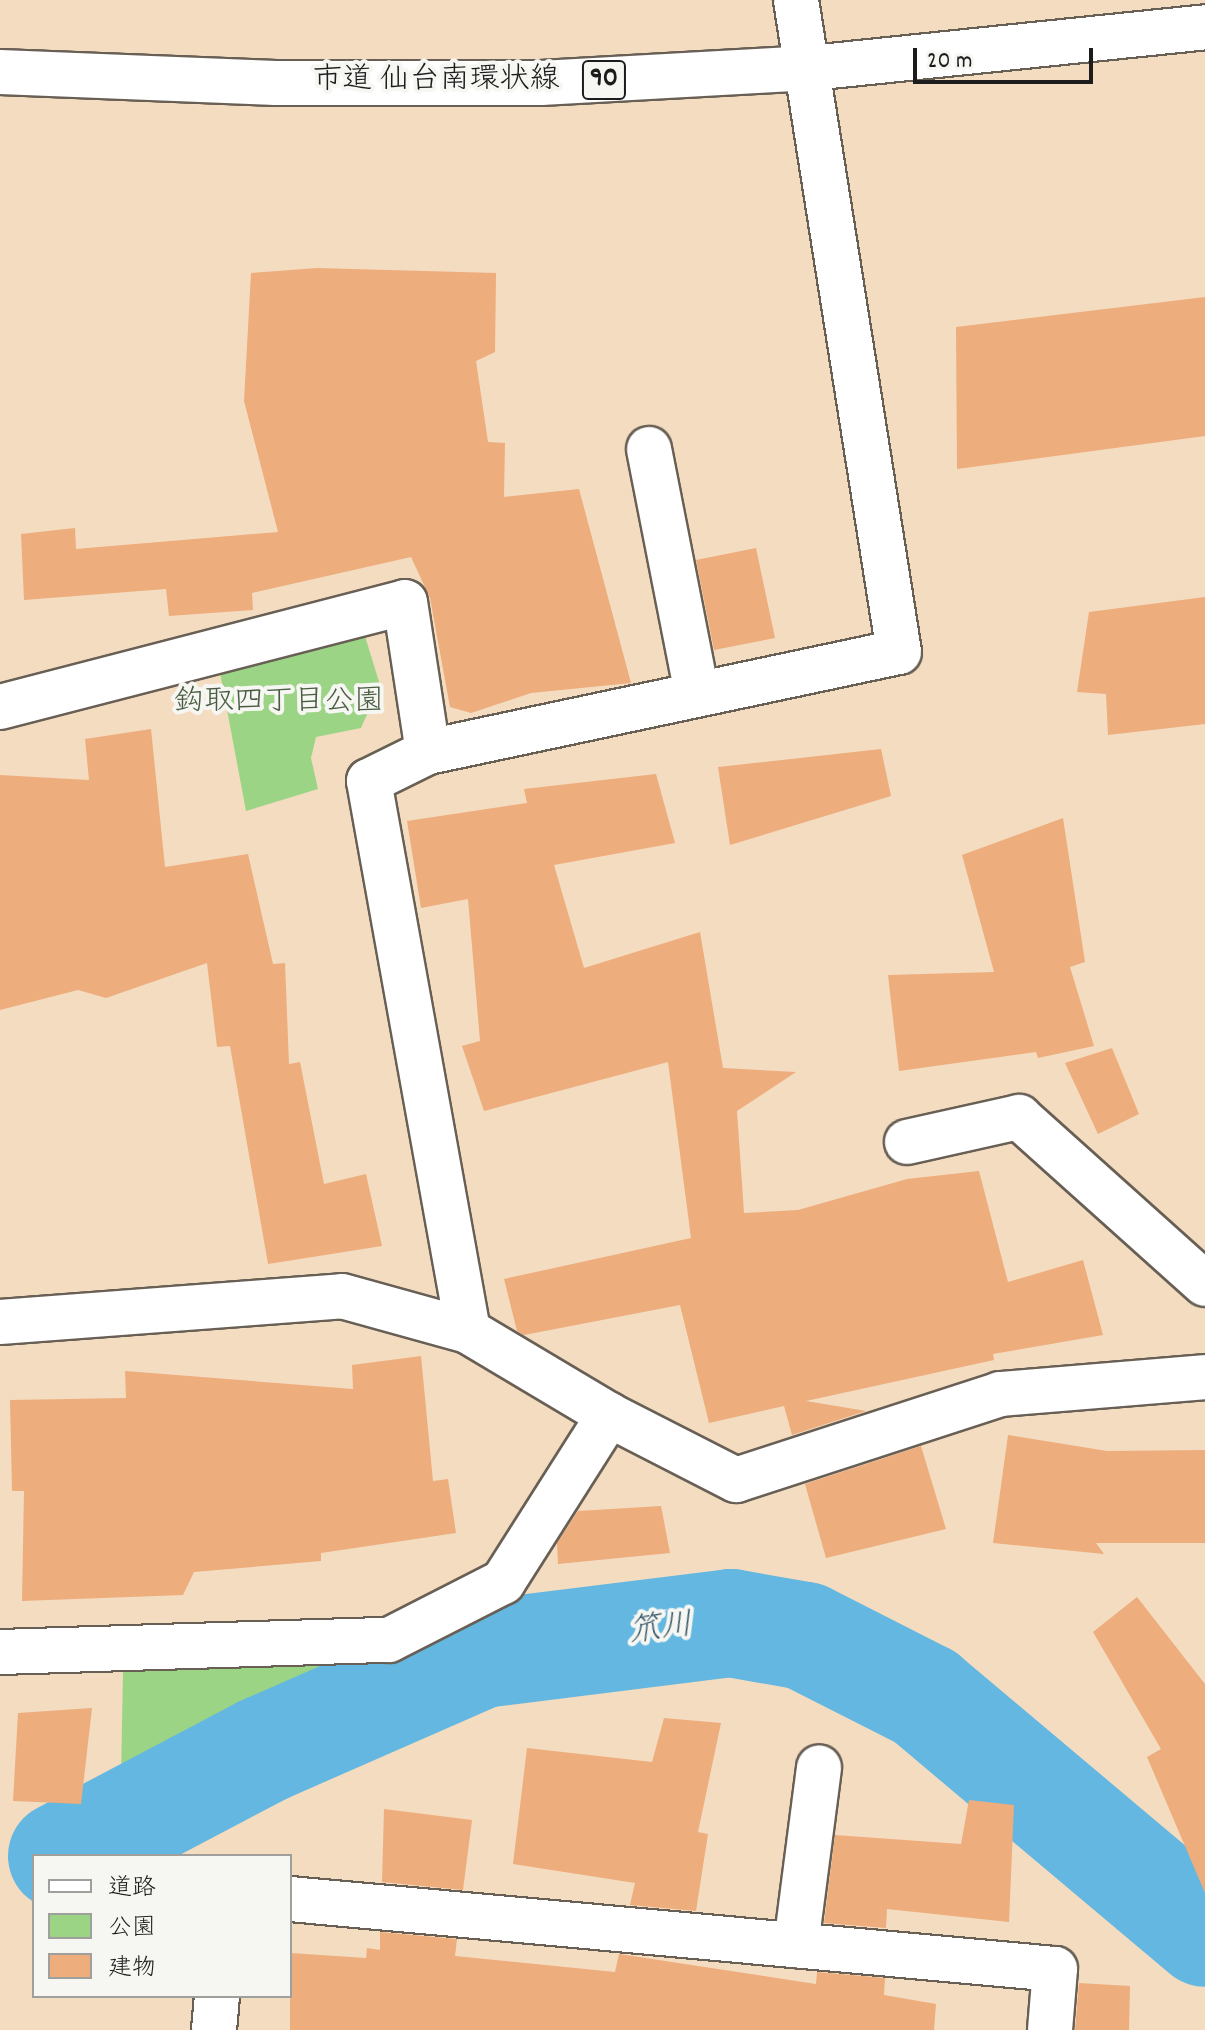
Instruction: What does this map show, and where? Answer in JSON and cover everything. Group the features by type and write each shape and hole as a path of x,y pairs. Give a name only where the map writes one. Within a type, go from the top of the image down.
{"street":[{"path":"468,1331 369,781 428,752 899,652 811,68 796,0"},
{"name":"市道 仙台南環状線","path":"0,72 276,83 541,83 811,68 1205,27"},
{"path":"649,449 697,694"},
{"path":"0,707 405,602 428,752"},
{"path":"907,1142 1019,1117 1205,1284"},
{"path":"0,1322 342,1296 468,1331 609,1415 736,1480 1000,1394 1205,1377"},
{"path":"0,1652 389,1640 503,1582 609,1415"},
{"path":"796,1945 819,1767"},
{"path":"292,1899 1055,1969 1050,2030"},
{"path":"214,2030 217,1998"}],"green space":[{"name":"鈎取四丁目公園","path":"364,633 380,685 361,728 316,737 311,758 318,789 246,811 219,667"},
{"path":"324,1664 323,1704 157,1775 121,1778 123,1670"}],"building":[{"path":"317,268 496,273 495,352 476,361 488,442 505,443 504,497 579,489 631,683 531,693 471,713 450,707 430,598 411,557 252,593 253,610 169,616 166,589 24,600 21,534 75,528 76,549 278,532 244,401 251,273"},
{"path":"1205,297 1205,436 957,469 956,327"},
{"path":"756,548 775,638 714,650 696,560"},
{"path":"1205,597 1205,724 1108,735 1106,694 1077,692 1089,612"},
{"path":"151,729 165,867 248,854 273,964 285,963 289,1064 300,1062 324,1184 366,1174 382,1246 268,1264 230,1046 217,1047 207,963 106,998 78,990 0,1010 0,775 89,780 85,739"},
{"path":"881,749 891,796 730,845 718,767"},
{"path":"656,774 675,843 554,865 584,968 700,932 723,1068 796,1072 737,1111 744,1213 798,1210 907,1179 979,1171 1008,1282 1083,1260 1103,1335 993,1354 994,1360 806,1401 866,1411 792,1435 784,1406 709,1423 680,1305 524,1335 517,1331 504,1279 691,1238 668,1062 484,1111 462,1046 480,1041 468,899 421,908 407,821 527,803 524,789"},
{"path":"1063,818 1085,962 1070,967 1094,1046 1038,1058 1036,1052 899,1071 888,975 994,972 962,855"},
{"path":"1112,1048 1139,1114 1098,1134 1065,1063"},
{"path":"421,1356 433,1481 448,1479 456,1533 321,1553 321,1561 194,1572 183,1595 22,1601 24,1491 12,1491 10,1400 126,1398 125,1371 353,1389 352,1365"},
{"path":"1008,1435 1107,1451 1205,1450 1205,1543 1096,1543 1104,1554 993,1543"},
{"path":"921,1446 946,1529 826,1558 805,1484"},
{"path":"661,1506 670,1553 558,1564 557,1543 578,1511"},
{"path":"1137,1597 1205,1684 1205,1893 1147,1757 1161,1749 1093,1632"},
{"path":"92,1708 81,1804 13,1801 18,1713"},
{"path":"664,1718 721,1723 698,1832 708,1834 696,1911 630,1905 635,1883 513,1864 527,1748 652,1762"},
{"path":"969,1800 1014,1805 1009,1922 887,1909 886,1928 824,1923 835,1835 961,1844"},
{"path":"384,1809 472,1820 463,1890 382,1882"},
{"path":"380,1932 457,1939 455,1956 615,1972 619,1954 816,1984 817,1972 885,1978 884,1995 936,2004 934,2030 290,2030 292,1953 366,1958 367,1948 380,1950"},
{"path":"1079,1983 1130,1986 1129,2030 1075,2030"}],"waterway":[{"name":"笊川","path":"66,1854 263,1750 482,1654 731,1623 805,1636 925,1697 1205,1933"}]}
